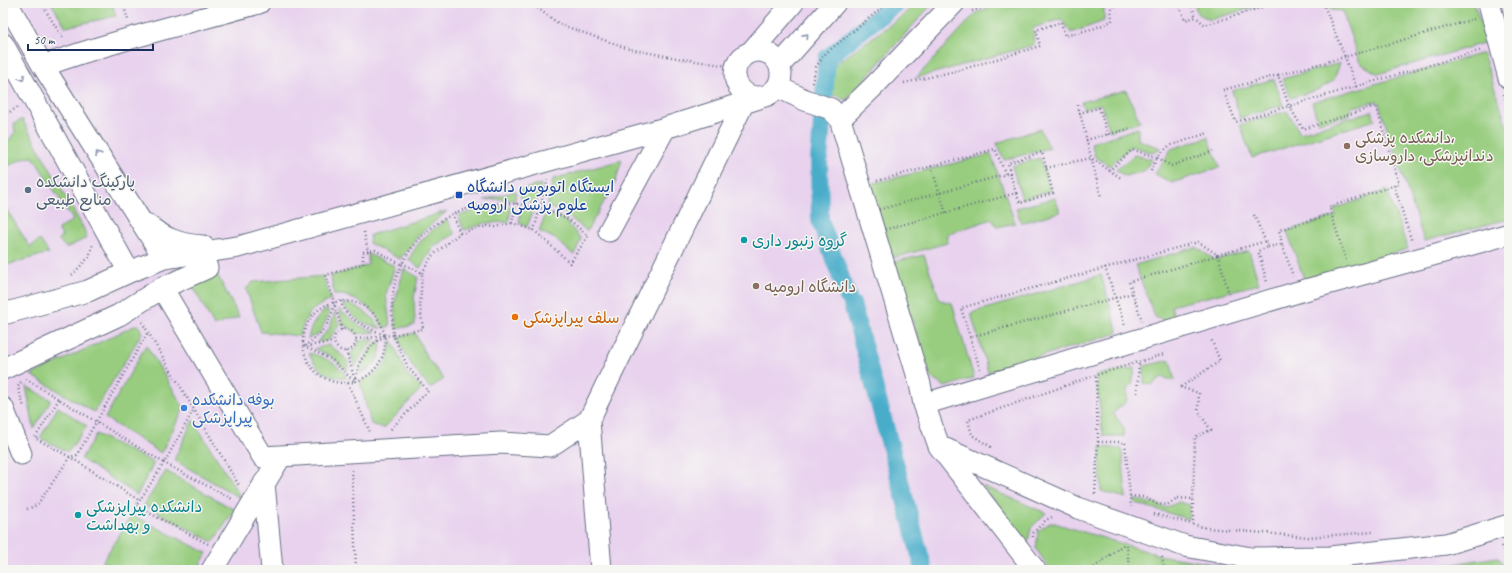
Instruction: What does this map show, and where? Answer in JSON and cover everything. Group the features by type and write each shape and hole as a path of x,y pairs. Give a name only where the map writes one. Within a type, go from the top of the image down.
{"street":[{"path":"7,3 42,66 164,258"},
{"path":"42,66 73,55 259,3"},
{"path":"751,52 793,3"},
{"path":"780,65 835,3"},
{"path":"1489,3 1509,78"},
{"path":"840,119 873,87 961,9"},
{"path":"3,44 101,236 129,272"},
{"path":"3,329 129,272 164,258 238,247 665,128 770,95 778,87 782,76 780,65 773,56 763,51 751,52 741,57 735,67 734,78 739,89 751,100"},
{"path":"778,87 805,100 831,109 840,119 920,384 924,404 939,446 1035,570"},
{"path":"162,288 263,456 501,442 550,446 589,420 751,100"},
{"path":"609,231 665,128"},
{"path":"139,220 157,234 172,241 192,245 238,247"},
{"path":"924,404 1298,292 1509,234"},
{"path":"3,314 88,291 104,276 112,263 112,248 101,236"},
{"path":"3,369 118,315 162,288 207,268 202,253"},
{"path":"3,408 20,454"},
{"path":"589,420 601,570"},
{"path":"939,446 1085,511 1185,546 1251,558 1330,557 1446,544 1509,525"},
{"path":"212,570 281,456"},
{"path":"264,483 272,570"}],"path":[{"path":"42,3 73,55"},
{"path":"531,3 559,24 629,49 735,67"},
{"path":"805,100 811,86 816,67 826,53 888,3"},
{"path":"961,9 973,10 996,3"},
{"path":"908,78 903,83 960,70 1040,46 1036,30 1061,22 1065,36 1112,22 1108,3"},
{"path":"1110,7 1123,3"},
{"path":"1178,3 1185,20 1196,17"},
{"path":"1190,3 1196,17 1205,25 1275,3"},
{"path":"1323,3 1356,87"},
{"path":"1474,19 1345,57 1223,90 1236,122 1483,50"},
{"path":"1278,75 1289,106 1303,129 1376,106 1399,184 1329,207 1346,263"},
{"path":"3,116 22,105"},
{"path":"1078,105 1100,198"},
{"path":"1080,113 1099,108 1108,135"},
{"path":"1086,140 1132,128"},
{"path":"1151,171 1157,157 1169,146 1208,133"},
{"path":"860,185 995,149 1006,175"},
{"path":"1109,171 1132,150 1157,157 1171,166 1213,151"},
{"path":"1042,152 1046,168 1053,193 1020,203 1008,163 1042,152"},
{"path":"1046,168 1091,158 1121,178"},
{"path":"932,166 946,213"},
{"path":"1010,173 878,210 884,230 1016,193"},
{"path":"534,230 548,176"},
{"path":"1394,185 1414,249"},
{"path":"512,223 516,203"},
{"path":"356,338 393,335 423,329 420,306 422,273 432,256 460,233 488,226 496,227 512,223 534,230 570,263 588,236 566,218 540,208 516,203 485,204 459,211 452,214 424,234 407,255 398,272 393,292 393,335 408,367 428,391 387,433"},
{"path":"452,214 460,233"},
{"path":"1298,292 1282,244 1279,230 1331,214"},
{"path":"1254,215 1268,247"},
{"path":"368,252 364,232 369,230"},
{"path":"68,278 90,257 93,244 101,236"},
{"path":"1144,328 1129,282 1266,241"},
{"path":"980,370 961,308 1198,242 1218,255 1229,295"},
{"path":"1272,300 1258,251 1282,244"},
{"path":"342,330 326,274 363,264 362,252 375,250 422,273"},
{"path":"1105,267 1125,327"},
{"path":"970,337 1133,293"},
{"path":"341,301 342,308 353,318 364,326 385,336"},
{"path":"341,301 356,303 370,310 377,317 385,336 385,348 379,364 366,377 355,382 348,383 330,381 318,374 309,363 303,346 305,332 311,318 326,306 341,301"},
{"path":"303,346 315,340 324,331 329,322 335,302"},
{"path":"141,320 242,491"},
{"path":"342,330 349,330 355,335 356,338 355,346 346,351 336,348 333,342 334,336 342,330"},
{"path":"27,510 37,505 70,458 77,455 148,332"},
{"path":"355,382 360,361 375,342 385,336"},
{"path":"1193,524 1195,438 1211,430 1198,411 1199,393 1180,387 1220,361 1211,339 1218,337"},
{"path":"303,346 333,342"},
{"path":"303,346 332,360 355,382"},
{"path":"346,351 355,382"},
{"path":"996,451 972,435 968,420 1096,375 1168,352"},
{"path":"1137,393 1139,361"},
{"path":"1095,494 1098,442 1096,375"},
{"path":"25,409 18,387 24,378 164,463 237,502"},
{"path":"348,383 370,432 376,432"},
{"path":"35,438 59,399"},
{"path":"194,409 164,463 136,506 212,546"},
{"path":"32,431 35,438 140,501"},
{"path":"1098,442 1125,442 1132,507"},
{"path":"351,452 356,570"},
{"path":"1088,492 1102,497"},
{"path":"1130,496 1143,497 1157,504 1168,505 1177,498 1193,499"},
{"path":"1124,504 1137,509"},
{"path":"1151,513 1207,528 1308,537 1378,531"},
{"path":"1091,570 1127,542 1129,570"},
{"path":"1161,552 1164,570"}],"shaded area":[{"name":"دانشگاه ارومیه","path":"3,3 1509,3 1509,570 3,570"}],"green space":[{"path":"51,3 112,3 116,16 66,27"},
{"path":"915,3 933,3 846,100 829,93 825,80 833,66 902,16"},
{"path":"1052,3 1104,3 1104,21 1071,33 1061,19 1033,28 1034,45 916,78 976,13 993,6"},
{"path":"1194,3 1267,3 1210,20 1197,13"},
{"path":"1329,3 1474,3 1487,42 1378,74 1360,63 1342,11 1331,10"},
{"path":"1483,53 1509,133 1509,219 1424,241 1378,101 1352,107 1348,116 1318,122 1312,102"},
{"path":"1340,63 1334,80 1320,89 1291,98 1282,79"},
{"path":"1274,79 1283,105 1240,118 1232,91"},
{"path":"1126,90 1140,122 1110,131 1101,104 1084,109 1081,102"},
{"path":"1287,111 1300,133 1372,111 1375,120 1252,158 1240,125"},
{"path":"22,119 84,229 87,238 66,248 58,239 62,236 58,229 73,220 33,157 24,158 6,167 3,165 3,148 15,132 14,124"},
{"path":"1138,128 1138,140 1161,148 1154,153 1131,146 1110,166 1095,157 1091,143"},
{"path":"1040,129 1050,148 1004,160 997,143"},
{"path":"1208,137 1220,167 1172,183 1155,174 1171,149"},
{"path":"991,154 1015,223 997,227 992,219 947,234 947,243 893,258 870,184"},
{"path":"1134,155 1152,159 1144,171 1125,176 1116,170"},
{"path":"1040,158 1050,191 1022,199 1012,166"},
{"path":"622,160 615,183 587,231 561,211 547,207 553,179"},
{"path":"541,184 536,205 521,199 520,190"},
{"path":"1387,190 1408,249 1304,279 1287,231 1336,216 1334,209"},
{"path":"516,191 515,200 484,200"},
{"path":"1055,198 1060,212 1021,223 1016,208"},
{"path":"3,204 30,247 40,240 49,253 3,266"},
{"path":"511,206 509,222 486,223 464,230 458,216 484,208"},
{"path":"522,206 534,209 527,227 519,223"},
{"path":"447,211 420,234 400,259 369,243 370,235"},
{"path":"546,213 565,220 581,239 574,255 555,239 539,231"},
{"path":"447,220 455,234 434,246 420,268 409,260 420,242"},
{"path":"1196,247 1215,260 1249,251 1259,284 1171,306 1175,319 1166,322 1155,317 1135,265"},
{"path":"368,254 395,266 386,294 390,326 384,328 375,313 360,302 344,295 334,295 331,276 368,265"},
{"path":"924,255 940,300 952,303 974,378 945,387 931,378 893,262"},
{"path":"404,269 418,277 414,298 415,325 396,329 394,305"},
{"path":"216,272 239,317 214,326 190,281"},
{"path":"1101,275 1118,333 988,372 971,313"},
{"path":"323,276 331,300 318,306 310,313 304,323 300,336 261,332 246,289 253,282"},
{"path":"350,304 368,314 381,329 359,321 342,305"},
{"path":"327,308 329,314 320,333 308,339 314,322"},
{"path":"339,309 360,326 375,332 357,334 348,326 343,326"},
{"path":"335,312 339,325 328,341 317,342 329,329"},
{"path":"138,324 142,333 94,412 31,375"},
{"path":"415,333 427,358 444,379 430,388 411,364 398,337"},
{"path":"375,339 363,352 355,368 351,353 356,349 359,341"},
{"path":"392,339 407,375 422,388 384,428 371,424 360,382 376,373 386,364"},
{"path":"380,341 381,346 379,356 376,361 369,369 360,373 366,354"},
{"path":"146,345 184,408 161,453 105,418"},
{"path":"329,345 348,362 347,371 331,356 314,349"},
{"path":"309,353 321,356 331,361 340,368 347,378 334,376 319,369"},
{"path":"1170,360 1175,381 1161,377 1152,385 1144,383 1144,366"},
{"path":"1135,368 1132,385 1127,389 1127,401 1113,413 1124,428 1124,436 1103,436 1096,375"},
{"path":"26,386 51,400 34,429"},
{"path":"58,407 87,426 68,452 40,438"},
{"path":"193,420 242,499 174,460"},
{"path":"96,434 154,463 137,495 81,459"},
{"path":"1100,447 1122,449 1126,498 1101,491"},
{"path":"166,471 235,510 213,542 144,505"},
{"path":"983,486 1046,513 1031,528 1027,547"},
{"path":"1135,500 1144,501 1151,504 1153,502 1165,508 1179,502 1190,505 1188,519 1135,503"},
{"path":"132,515 207,553 197,570 117,570 115,567 102,562"},
{"path":"1051,522 1159,555 1248,570 1051,570 1036,549 1038,531"},
{"path":"1498,557 1506,570 1413,570"}],"waterway":[{"path":"848,297 820,220 819,160 827,58 896,3"},
{"path":"852,304 924,570"}],"place":[{"name":"دانشکده پزشکی، دندانپزشکی، داروسازی","path":"1347,146"},
{"name":"پارکینگ دانشکده منابع طبیعی","path":"28,190"},
{"name":"ایستگاه اتوبوس دانشگاه علوم پزشکی ارومیه","path":"459,195"},
{"name":"گروه زنبور داری","path":"744,240"},
{"name":"دانشگاه ارومیه","path":"756,286"},
{"name":"سلف پیراپزشکی","path":"515,317"},
{"name":"بوفه دانشکده پیراپزشکی","path":"184,408"},
{"name":"دانشکده پیراپزشکی و بهداشت","path":"78,515"}]}
